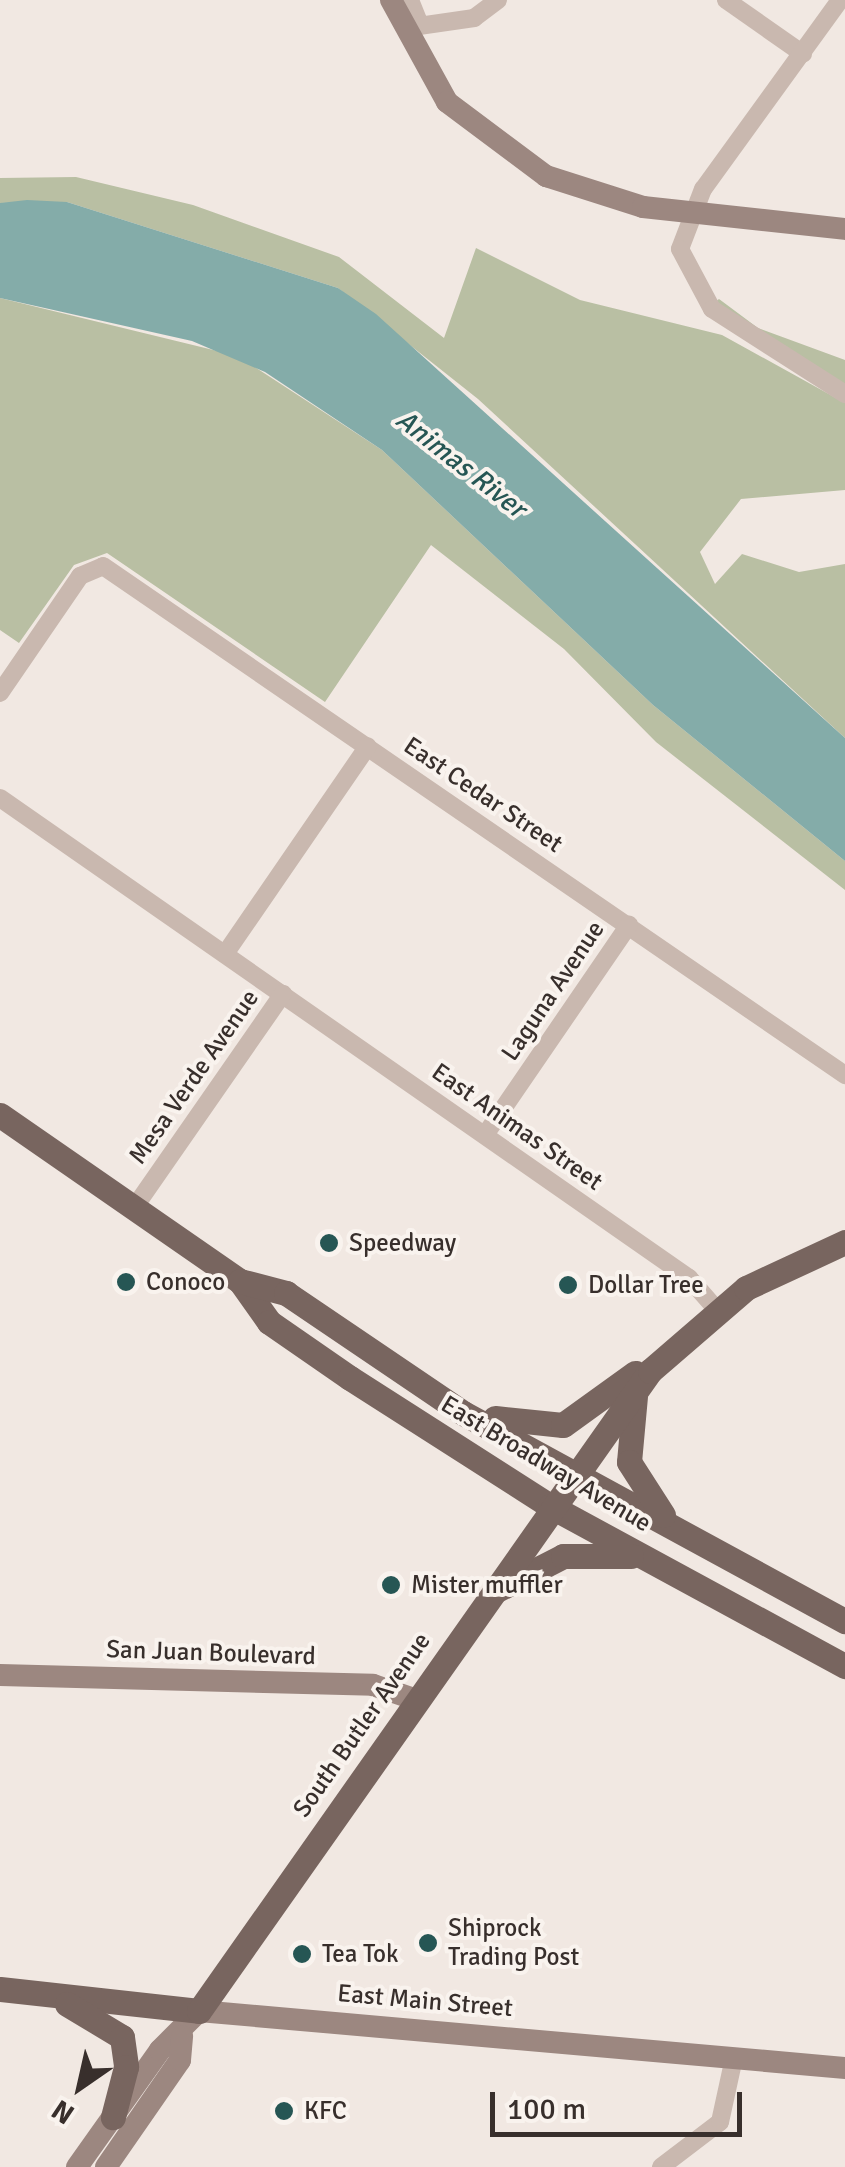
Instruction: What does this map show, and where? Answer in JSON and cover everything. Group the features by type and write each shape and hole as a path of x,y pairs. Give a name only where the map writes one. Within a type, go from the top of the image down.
{"main road":[{"path":"390,0 412,25 447,102 512,157 583,192 690,216 845,229"},
{"name":"East Broadway Avenue","path":"0,1115 240,1281 286,1293 437,1397 845,1621"},
{"path":"437,1397 550,1428 582,1416 716,1309 845,1242"},
{"name":"East Broadway Avenue","path":"240,1281 269,1322 550,1506 845,1666"},
{"name":"South Butler Avenue","path":"200,2011 572,1472 676,1343"},
{"path":"636,1388 627,1446 634,1477 690,1536"},
{"path":"490,1594 564,1556 644,1557"},
{"name":"San Juan Boulevard","path":"0,1675 373,1685 417,1700"},
{"name":"East Main Street","path":"0,1988 200,2011 845,2068"},
{"path":"44,1994 122,2037 126,2067 112,2117"},
{"path":"78,2167 160,2050 182,2036 200,2011"},
{"path":"106,2167 180,2060 182,2036"}],"street":[{"path":"410,0 412,25 474,18 498,0"},
{"path":"726,0 802,54"},
{"path":"840,0 690,216 680,248 700,296 747,338 845,394"},
{"name":"East Cedar Street","path":"0,693 89,568 103,566 845,1075"},
{"name":"Mesa Verde Avenue","path":"134,1208 283,994 225,954 368,746"},
{"path":"0,798 225,954"},
{"name":"Laguna Avenue","path":"485,1135 629,925"},
{"name":"East Animas Street","path":"283,994 689,1278 716,1309"},
{"path":"661,2167 720,2122 734,2058"}],"green space":[{"path":"76,177 193,205 339,257 444,338 476,248 580,300 722,335 845,403 845,490 741,499 700,552 715,584 742,554 799,572 845,564 845,738 478,399 338,288 67,202 0,203 0,178"},
{"path":"0,298 238,356 382,450 653,705 845,861 845,890 656,742 564,649 431,545 325,702 107,553 74,565 19,643 0,630"},
{"path":"719,299 758,328 845,360 845,385 715,302"}],"water":[{"name":"Animas River","path":"67,202 338,288 376,314 845,738 845,861 653,705 382,450 265,372 192,341 0,298 0,203"}],"place":[{"name":"Speedway","path":"329,1243"},
{"name":"Conoco","path":"126,1282"},
{"name":"Dollar Tree","path":"568,1285"},
{"name":"Mister muffler","path":"391,1585"},
{"name":"Shiprock Trading Post","path":"428,1943"},
{"name":"Tea Tok","path":"302,1954"},
{"name":"KFC","path":"284,2111"}]}
